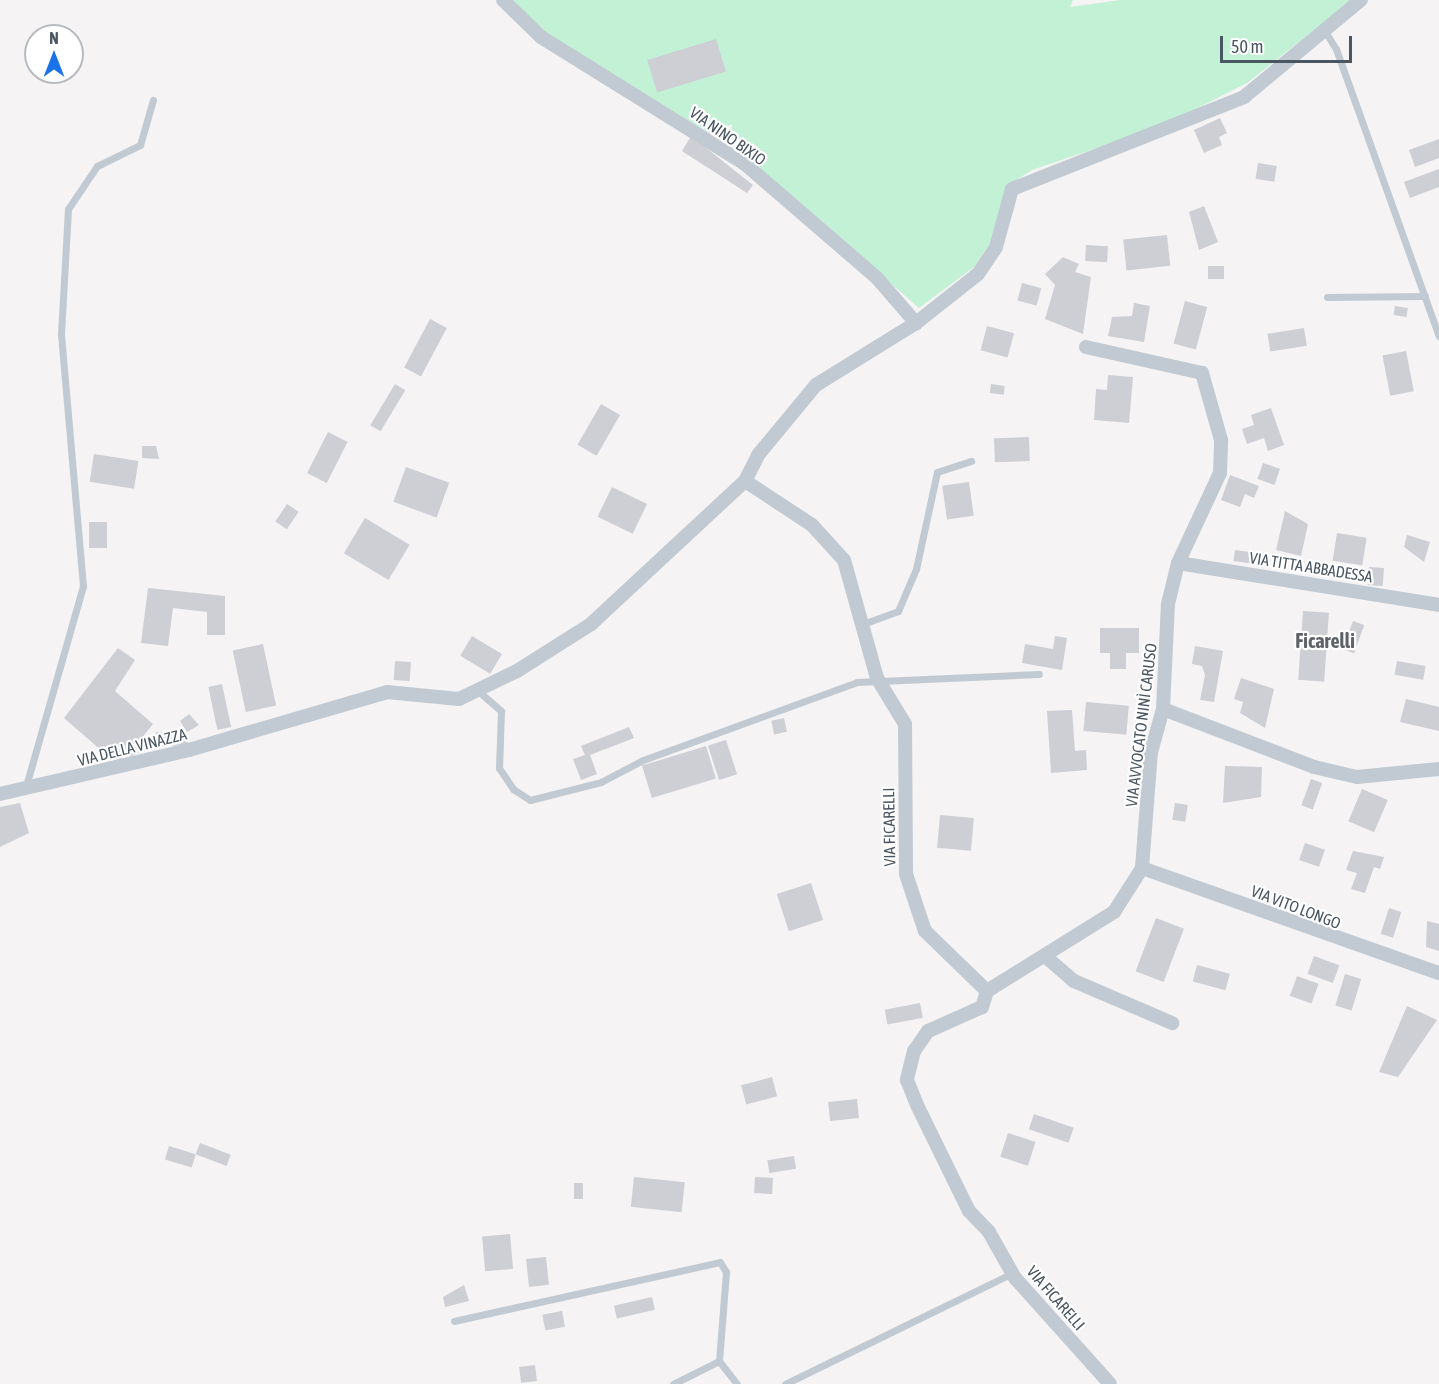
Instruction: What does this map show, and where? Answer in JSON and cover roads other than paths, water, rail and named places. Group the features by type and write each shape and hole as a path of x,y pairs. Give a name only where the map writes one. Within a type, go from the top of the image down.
{"street":[{"name":"VIA NINO BIXIO","path":"503,0 542,37 745,164 877,278 916,323"},
{"path":"745,481 758,455 816,385 916,323 978,274 996,247 1011,189 1244,97 1326,33 1361,0"},
{"name":"VIA AVVOCATO NINÌ CARUSO","path":"987,991 1114,912 1142,868 1151,752 1163,709 1168,604 1178,563 1220,472 1221,440 1202,373 1086,347"},
{"name":"VIA DELLA VINAZZA","path":"0,794 31,784 189,750 233,734 387,692 459,699 591,624 745,481"},
{"name":"VIA FICARELLI","path":"745,481 833,545 844,560 860,625 877,678 905,724 906,874 926,931 987,991 982,1008 928,1031 914,1051 907,1080 969,1211 989,1232 1013,1273 1110,1384"},
{"name":"VIA TITTA ABBADESSA","path":"1178,563 1439,605"},
{"path":"1163,709 1325,770 1357,777 1439,769"},
{"name":"VIA VITO LONGO","path":"1142,868 1439,973"},
{"path":"1045,956 1074,981 1172,1023"}],"lane":[{"path":"1326,33 1336,49 1439,336"},
{"path":"31,784 82,586 61,334 68,209 97,166 140,145 153,100"},
{"path":"1327,297 1425,296"},
{"path":"860,625 898,611 916,569 937,472 971,461"},
{"path":"477,690 501,711 499,768 513,789 531,801 601,782 822,691 877,678 1039,674"},
{"path":"454,1321 720,1262 726,1272 719,1361 737,1384"},
{"path":"785,1384 1013,1273"},
{"path":"673,1384 719,1361"}],"district":[{"name":"Ficarelli","path":"1325,640"}]}
